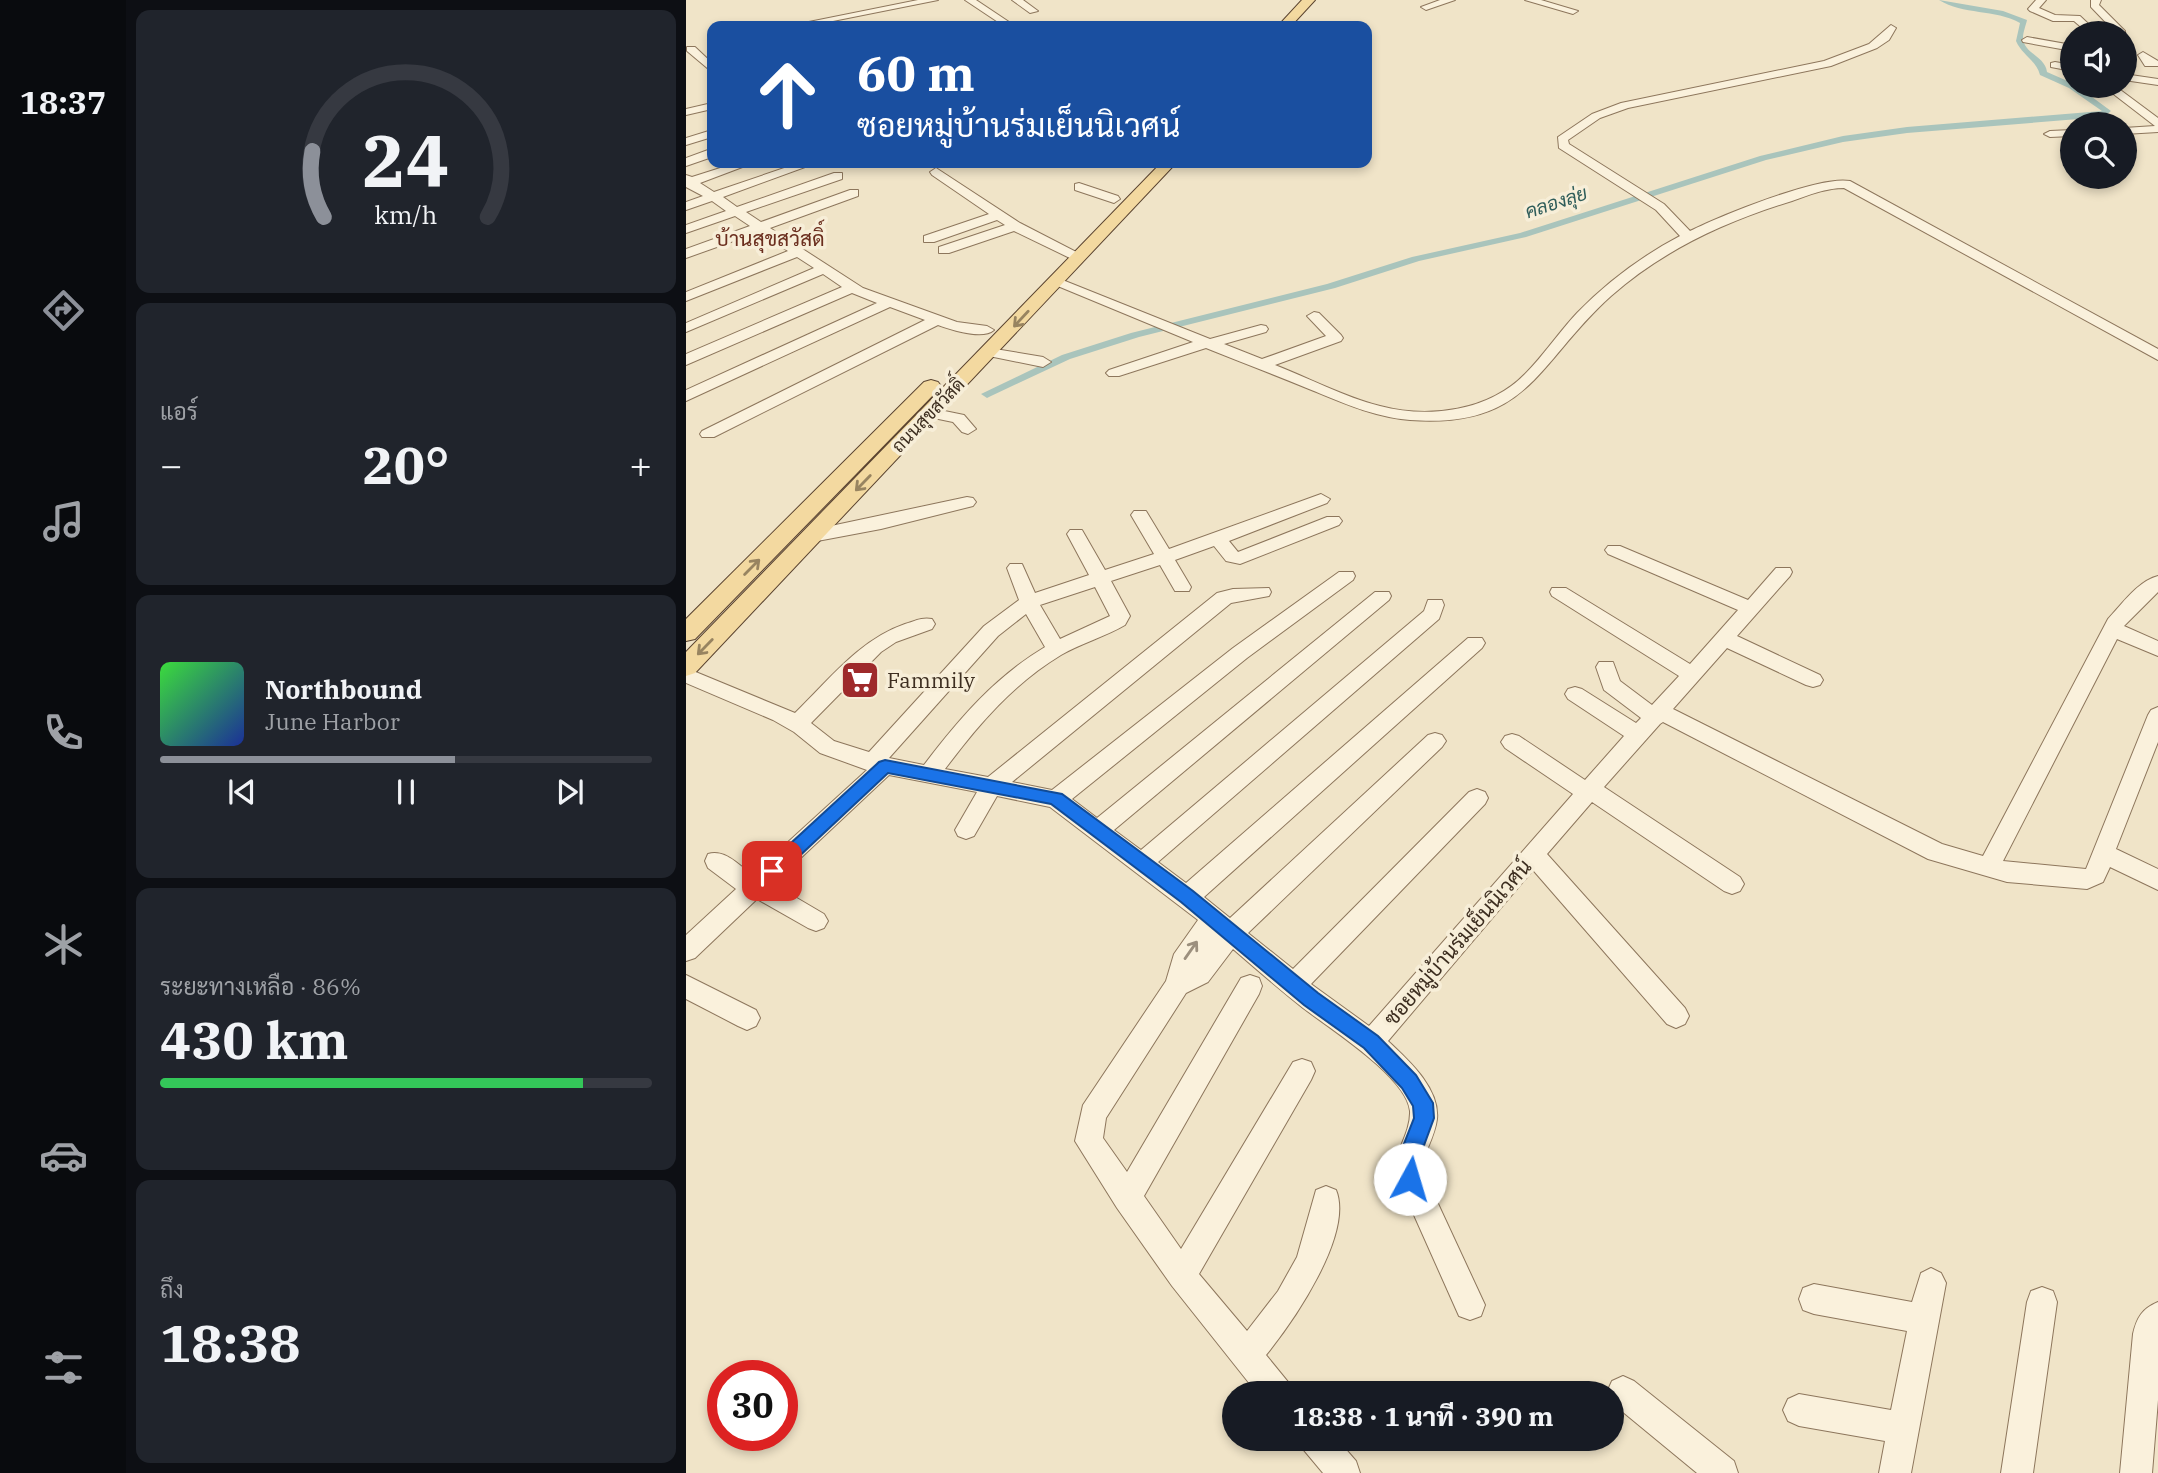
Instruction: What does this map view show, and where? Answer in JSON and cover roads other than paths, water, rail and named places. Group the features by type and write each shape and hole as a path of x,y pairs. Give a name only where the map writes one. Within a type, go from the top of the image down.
{"main road":[{"path":"1289,21 1309,0"},
{"path":"1305,21 1324,0"},
{"name":"ถนนสุขสวัสดิ์","path":"686,667 1055,282 1071,254 1114,200 1145,168"},
{"name":"ถนนสุขสวัสดิ์","path":"686,633 987,330 1164,168"}],"street":[{"path":"820,21 933,0"},
{"path":"970,0 1002,21"},
{"path":"1017,0 1033,11"},
{"path":"1426,7 1450,0"},
{"path":"1530,0 1573,11"},
{"path":"2040,0 2033,9 2060,38"},
{"path":"2096,0 2094,5 2109,21"},
{"path":"2052,27 2060,24"},
{"path":"1686,236 1660,207 1563,146 1562,139 1596,116 1625,105 1826,64 1873,46 1885,38 1891,28"},
{"path":"2027,40 2060,46"},
{"path":"693,49 707,62"},
{"path":"2137,49 2153,65"},
{"path":"2055,65 2060,66"},
{"path":"2137,79 2158,82"},
{"path":"2124,98 2158,123"},
{"path":"686,112 707,107"},
{"path":"700,124 707,122"},
{"path":"2137,131 2158,129"},
{"path":"2050,134 2060,134"},
{"path":"686,142 707,135"},
{"path":"686,162 707,155"},
{"path":"687,181 730,168"},
{"path":"686,206 796,168"},
{"path":"939,175 1015,226 1071,254"},
{"path":"686,229 838,176"},
{"path":"687,181 852,288 937,320 987,330"},
{"path":"1055,282 1375,410 1400,415 1432,416 1470,411 1511,394 1531,376 1585,313 1620,281 1686,236 1756,207 1840,184 1851,185 2158,355"},
{"path":"1079,187 1114,200"},
{"path":"686,254 854,193"},
{"path":"929,239 999,215"},
{"path":"944,250 1015,226"},
{"path":"686,297 797,252"},
{"path":"686,328 823,269"},
{"path":"686,360 852,288"},
{"path":"686,396 888,303"},
{"path":"1260,365 1336,338 1314,316"},
{"path":"708,433 937,320"},
{"path":"1114,373 1261,329"},
{"path":"989,352 1043,362"},
{"path":"930,413 958,418 968,429"},
{"path":"686,950 878,764 981,640 1029,602 1218,539 1321,499"},
{"path":"812,536 967,502"},
{"path":"1140,515 1182,587"},
{"path":"1218,539 1232,556 1240,558 1334,522"},
{"path":"930,774 981,707 1006,684 1056,649 1118,620 1120,616 1076,534"},
{"path":"1614,550 1750,608"},
{"path":"1016,568 1029,602 1056,649"},
{"name":"ซอยหมู่บ้านร่มเย็นนิเวศน์","path":"686,675 797,724 827,747 878,764 1056,799 1142,862 1371,1042 1588,790 1658,715 1691,674 1783,572"},
{"path":"1056,799 1230,660 1346,576"},
{"path":"1988,868 2112,629 2136,600 2158,582"},
{"path":"966,830 992,786 1224,598 1230,595 1251,596 1262,592"},
{"path":"1559,592 1691,674"},
{"path":"1098,829 1382,596"},
{"path":"1142,862 1432,614 1435,605"},
{"path":"797,724 874,647 888,637 925,624"},
{"path":"2112,629 2158,649"},
{"path":"1725,639 1814,680"},
{"path":"1187,897 1475,643"},
{"path":"1606,667 1611,685 1658,715 1936,852 1988,868 2087,878 2095,875 2105,854 2158,715"},
{"path":"1575,694 1638,735"},
{"path":"1267,1381 1182,1276 1089,1141 1093,1114 1177,985 1199,974 1222,927 1435,741"},
{"path":"1512,742 1732,884"},
{"path":"1294,984 1477,797"},
{"path":"1533,854 1676,1016"},
{"path":"2105,854 2158,880"},
{"path":"716,861 754,887 816,921"},
{"path":"686,986 747,1018"},
{"path":"1127,1198 1250,986"},
{"path":"1371,1042 1409,1082 1423,1103 1424,1118 1407,1168 1470,1305"},
{"path":"1182,1276 1303,1071"},
{"path":"1247,1356 1289,1303 1303,1280 1322,1229 1326,1200"},
{"path":"1895,1473 1931,1283"},
{"path":"1814,1299 1924,1319"},
{"path":"2017,1473 2042,1302"},
{"path":"2136,1473 2148,1334 2150,1325 2158,1317"},
{"path":"1624,1393 1722,1473"},
{"path":"1799,1410 1904,1428"},
{"path":"1325,1451 1343,1473"}],"waterway":[{"name":"คลองลุ่ย","path":"987,394 1066,357 1135,335 1331,286 1416,259 1523,235 1763,158 1843,139 1907,130 2103,114 2107,111 2072,86 2043,73 2042,64 2029,54 2019,41 2024,22 2003,13 1943,0"}],"place":[{"name":"Fammily","path":"860,680"}],"district":[{"name":"บ้านสุขสวัสดิ์","path":"770,238"}]}
